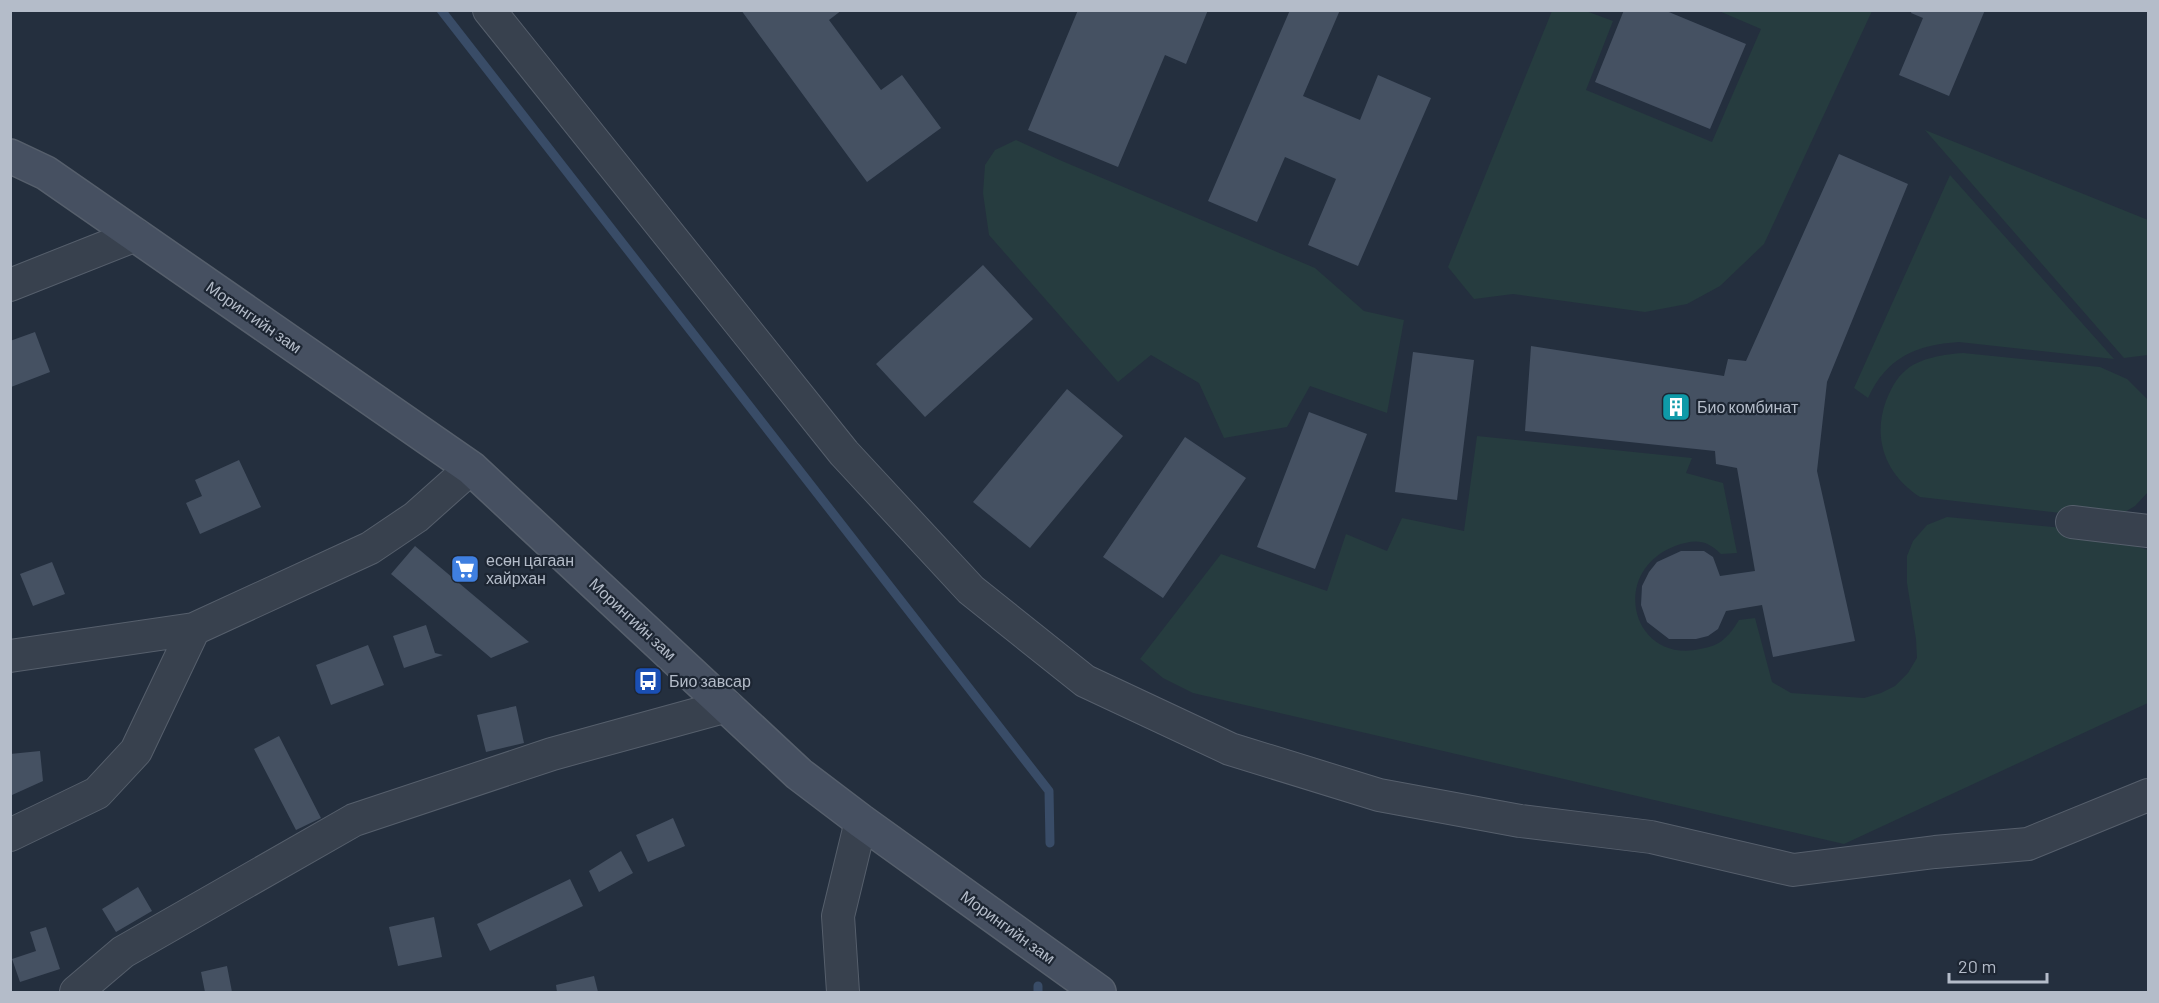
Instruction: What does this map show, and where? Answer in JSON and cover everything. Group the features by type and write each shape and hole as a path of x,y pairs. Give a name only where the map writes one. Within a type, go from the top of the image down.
{"main road":[{"name":"Морингийн зам","path":"10,156 46,173 471,468 799,774 1099,993"}],"street":[{"path":"489,10 844,453 971,590 1085,681 1220,745 1379,795 1520,820 1651,837 1793,870 1935,852 2028,844 2148,795"},
{"path":"10,285 136,235"},
{"path":"10,656 194,629 370,548 416,517 471,468"},
{"path":"2072,522 2143,525"},
{"path":"10,835 97,793 136,751 194,629"},
{"path":"76,993 123,952 354,820 552,754 727,706"},
{"path":"843,993 838,916 861,821"}],"green space":[{"path":"1552,11 1586,11 1613,21 1586,90 1712,142 1761,29 1719,11 1872,11 1764,244 1720,286 1687,304 1645,312 1513,294 1474,299 1448,267"},
{"path":"1925,130 2148,220 2148,355 2124,358"},
{"path":"1016,140 1315,268 1364,311 1404,320 1387,413 1310,386 1287,427 1224,438 1199,383 1151,355 1118,382 989,235 983,193 985,165 995,150"},
{"path":"1950,175 2114,359 1959,342 1929,346 1904,356 1884,372 1868,398 1854,388"},
{"path":"1963,353 2100,367 2127,379 2148,400 2148,492 2135,506 2113,519 1920,497 1908,488 1898,478 1885,455 1881,429 1886,401 1902,373 1918,362 1948,354"},
{"path":"1477,436 1692,458 1686,473 1723,483 1737,553 1721,554 1710,545 1700,542 1675,546 1654,559 1641,575 1636,594 1637,613 1645,630 1658,643 1677,650 1700,649 1714,645 1727,636 1739,620 1755,618 1772,682 1791,693 1864,698 1895,686 1908,673 1917,658 1907,583 1907,556 1913,541 1927,525 1947,517 2084,530 2148,550 2148,703 1844,844 1193,693 1163,678 1140,659 1221,554 1327,591 1346,534 1387,551 1402,518 1464,531"}],"building":[{"path":"741,10 842,10 829,20 881,90 902,75 941,128 867,182"},
{"path":"1078,10 1208,10 1186,64 1165,55 1118,167 1028,130"},
{"path":"1290,10 1340,10 1303,96 1360,120 1378,75 1431,98 1358,266 1308,245 1336,179 1285,157 1257,222 1208,201"},
{"path":"1624,10 1664,10 1746,44 1710,129 1595,82"},
{"path":"1912,10 1985,10 1949,96 1899,75 1923,18 1911,13"},
{"name":"Био комбинат","path":"1839,154 1908,184 1827,382 1817,471 1855,641 1773,657 1762,605 1726,611 1718,629 1708,636 1696,639 1669,639 1647,622 1641,605 1642,586 1657,562 1681,551 1704,551 1713,557 1720,576 1755,571 1737,468 1716,464 1715,451 1525,431 1531,346 1724,376 1728,359 1746,361"},
{"path":"983,265 1033,319 925,417 876,364"},
{"path":"35,332 50,372 11,387 10,341"},
{"path":"1413,352 1474,360 1457,500 1395,492"},
{"path":"1067,389 1123,436 1030,548 973,502"},
{"path":"1309,412 1367,434 1315,569 1257,547"},
{"path":"1185,437 1246,478 1163,598 1103,557"},
{"path":"239,460 261,507 200,534 186,503 202,496 195,480"},
{"path":"415,546 529,642 491,658 391,574"},
{"path":"52,562 65,594 33,606 20,574"},
{"path":"426,625 435,653 443,655 404,668 393,636"},
{"path":"368,645 384,685 331,705 316,665"},
{"path":"516,706 524,743 486,752 477,715"},
{"path":"279,736 321,818 296,830 254,749"},
{"path":"40,751 43,781 12,795 10,754"},
{"path":"673,818 685,846 648,862 636,835"},
{"path":"621,851 633,873 599,892 589,871"},
{"path":"570,879 583,906 490,951 477,924"},
{"path":"138,887 152,911 116,932 102,909"},
{"path":"434,917 442,957 398,966 389,927"},
{"path":"46,927 60,969 20,982 12,959 36,951 30,932"},
{"path":"227,966 232,992 205,992 201,972"},
{"path":"594,976 598,992 557,992 556,985"}],"waterway":[{"path":"441,10 1049,791 1050,843"},
{"path":"1038,986 1038,992"}],"place":[{"name":"Био комбинат","path":"1676,407"},
{"name":"есөн цагаан хайрхан","path":"465,569"},
{"name":"Био завсар","path":"648,681"}]}
